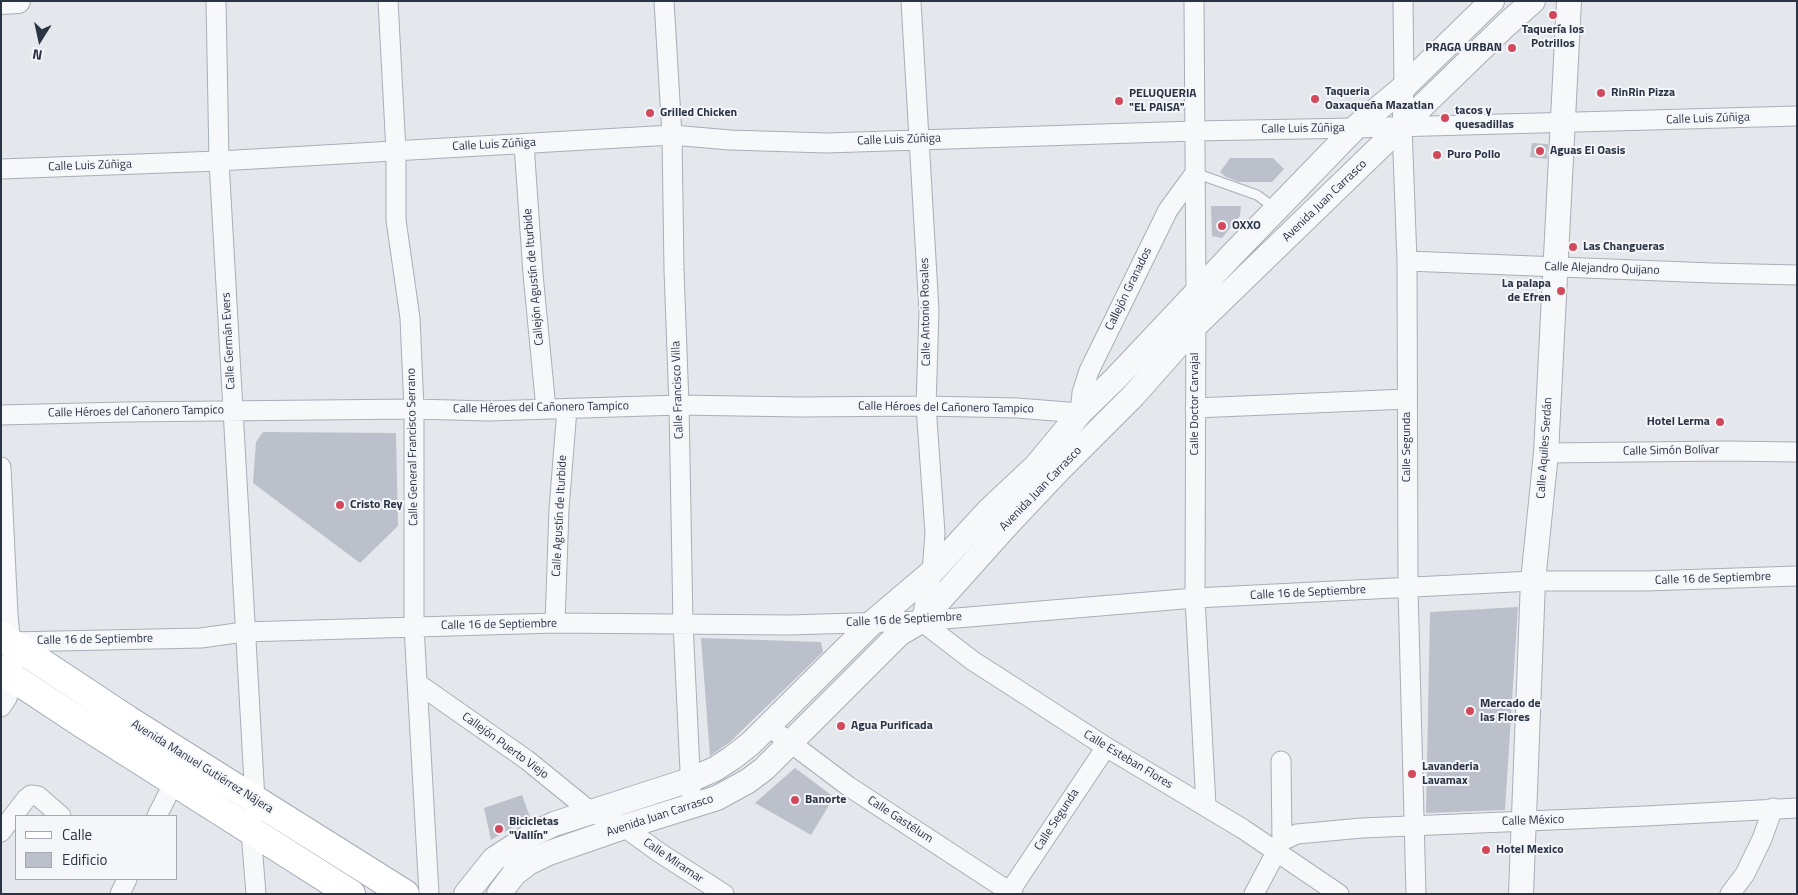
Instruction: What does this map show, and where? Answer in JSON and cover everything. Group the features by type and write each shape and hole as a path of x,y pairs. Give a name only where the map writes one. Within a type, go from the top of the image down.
{"main road":[{"name":"Avenida Manuel Gutiérrez Nájera","path":"6,639 128,720 405,894"},
{"path":"8,674 82,724 352,894"}],"street":[{"path":"1,2 18,1"},
{"name":"Calle Germán Evers","path":"216,1 219,161 244,632 255,800 252,832"},
{"name":"Calle General Francisco Serrano","path":"388,1 396,151 396,220 410,318 414,409 414,627 429,894"},
{"name":"Calle Francisco Villa","path":"664,1 672,135 683,623 690,780 693,806"},
{"name":"Calle Antonio Rosales","path":"911,1 928,310 926,406 935,533 932,572 922,621"},
{"name":"Calle Doctor Carvajal","path":"1194,1 1196,293 1195,598 1206,806"},
{"name":"Calle Segunda","path":"1403,1 1404,87 1402,126 1406,261 1408,588 1416,894"},
{"name":"Avenida Juan Carrasco","path":"499,894 514,874 528,863 564,847 624,826 717,798 748,781 764,769 899,634 922,621 1008,524 1134,395 1195,326 1533,1"},
{"name":"Calle Aquiles Serdán","path":"1520,894 1533,581 1546,453 1569,1"},
{"path":"1489,4 1506,25"},
{"name":"Avenida Juan Carrasco","path":"466,894 494,859 512,846 554,824 690,780 715,769 750,744 873,622 932,572 988,511 1036,466 1080,412 1116,378 1276,209 1356,128 1404,87 1489,4"},
{"name":"Calle Luis Zúñiga","path":"1,168 219,161 672,135 730,140 826,143 1195,131 1797,116"},
{"name":"Callejón Agustín de Iturbide","path":"524,144 533,274 546,409"},
{"name":"Callejón Granados","path":"1080,412 1082,393 1089,371 1168,210 1195,173"},
{"path":"1276,209 1296,229"},
{"name":"Calle Alejandro Quijano","path":"1406,261 1797,275"},
{"path":"1195,408 1407,399"},
{"name":"Calle Héroes del Cañonero Tampico","path":"1,415 233,410 414,409 488,411 679,405 800,407 926,406 1017,408 1080,412"},
{"name":"Calle Agustín de Iturbide","path":"556,623 559,509 567,409"},
{"path":"1080,412 1098,430"},
{"name":"Calle Simón Bolívar","path":"1546,453 1797,452"},
{"path":"1,468 8,674 7,698 1,707"},
{"name":"Calle 16 de Septiembre","path":"6,639 201,638 244,632 556,623 790,624 922,621 1195,598 1533,581 1646,581 1797,576"},
{"name":"Calle Esteban Flores","path":"922,621 973,661 1106,747 1206,806 1280,846 1338,894"},
{"name":"Callejón Puerto Viejo","path":"417,683 527,760 591,812 624,826"},
{"name":"Calle Gastélum","path":"768,726 848,786 1010,893"},
{"name":"Calle Segunda","path":"1010,893 1106,747"},
{"path":"1254,894 1280,846 1281,761"},
{"path":"158,815 174,782"},
{"path":"1,832 31,795 38,796 60,815"},
{"path":"1730,894 1745,874 1774,808"},
{"name":"Calle México","path":"1280,846 1297,834 1362,828 1797,808"},
{"name":"Calle Miramar","path":"624,826 660,853 724,894"},
{"path":"252,832 256,894"},
{"path":"120,894 127,880"}],"lane":[{"path":"1195,173 1256,195 1276,209"}],"building":[{"name":"Aguas El Oasis","path":"1532,143 1548,144 1547,159 1530,157"},
{"path":"1230,158 1273,158 1284,169 1272,182 1239,182 1226,177 1220,172"},
{"name":"OXXO","path":"1211,206 1241,206 1240,216 1222,238 1212,236"},
{"name":"Cristo Rey","path":"263,432 396,433 398,526 360,563 253,483 256,442"},
{"name":"Mercado de las Flores","path":"1518,607 1505,810 1426,813 1430,612"},
{"path":"701,638 821,642 823,652 730,742 710,756"},
{"name":"Banorte","path":"795,768 834,797 811,835 755,803"},
{"name":"Bicicletas \"Vallín\"","path":"522,795 530,817 491,840 484,808"}],"place":[{"name":"Taquería los Potrillos","path":"1553,15"},
{"name":"PRAGA URBAN","path":"1512,48"},
{"name":"RinRin Pizza","path":"1601,93"},
{"name":"Taqueria Oaxaqueña Mazatlan","path":"1315,99"},
{"name":"PELUQUERIA \"EL PAISA\"","path":"1119,101"},
{"name":"Grilled Chicken","path":"650,113"},
{"name":"tacos y quesadillas","path":"1445,118"},
{"name":"Aguas El Oasis","path":"1540,151"},
{"name":"Puro Pollo","path":"1437,155"},
{"name":"OXXO","path":"1222,226"},
{"name":"Las Changueras","path":"1573,247"},
{"name":"La palapa de Efren","path":"1561,291"},
{"name":"Hotel Lerma","path":"1720,422"},
{"name":"Cristo Rey","path":"340,505"},
{"name":"Mercado de las Flores","path":"1470,711"},
{"name":"Agua Purificada","path":"841,726"},
{"name":"Lavanderia Lavamax","path":"1412,774"},
{"name":"Banorte","path":"795,800"},
{"name":"Bicicletas \"Vallín\"","path":"499,829"},
{"name":"Hotel Mexico","path":"1486,850"}]}
